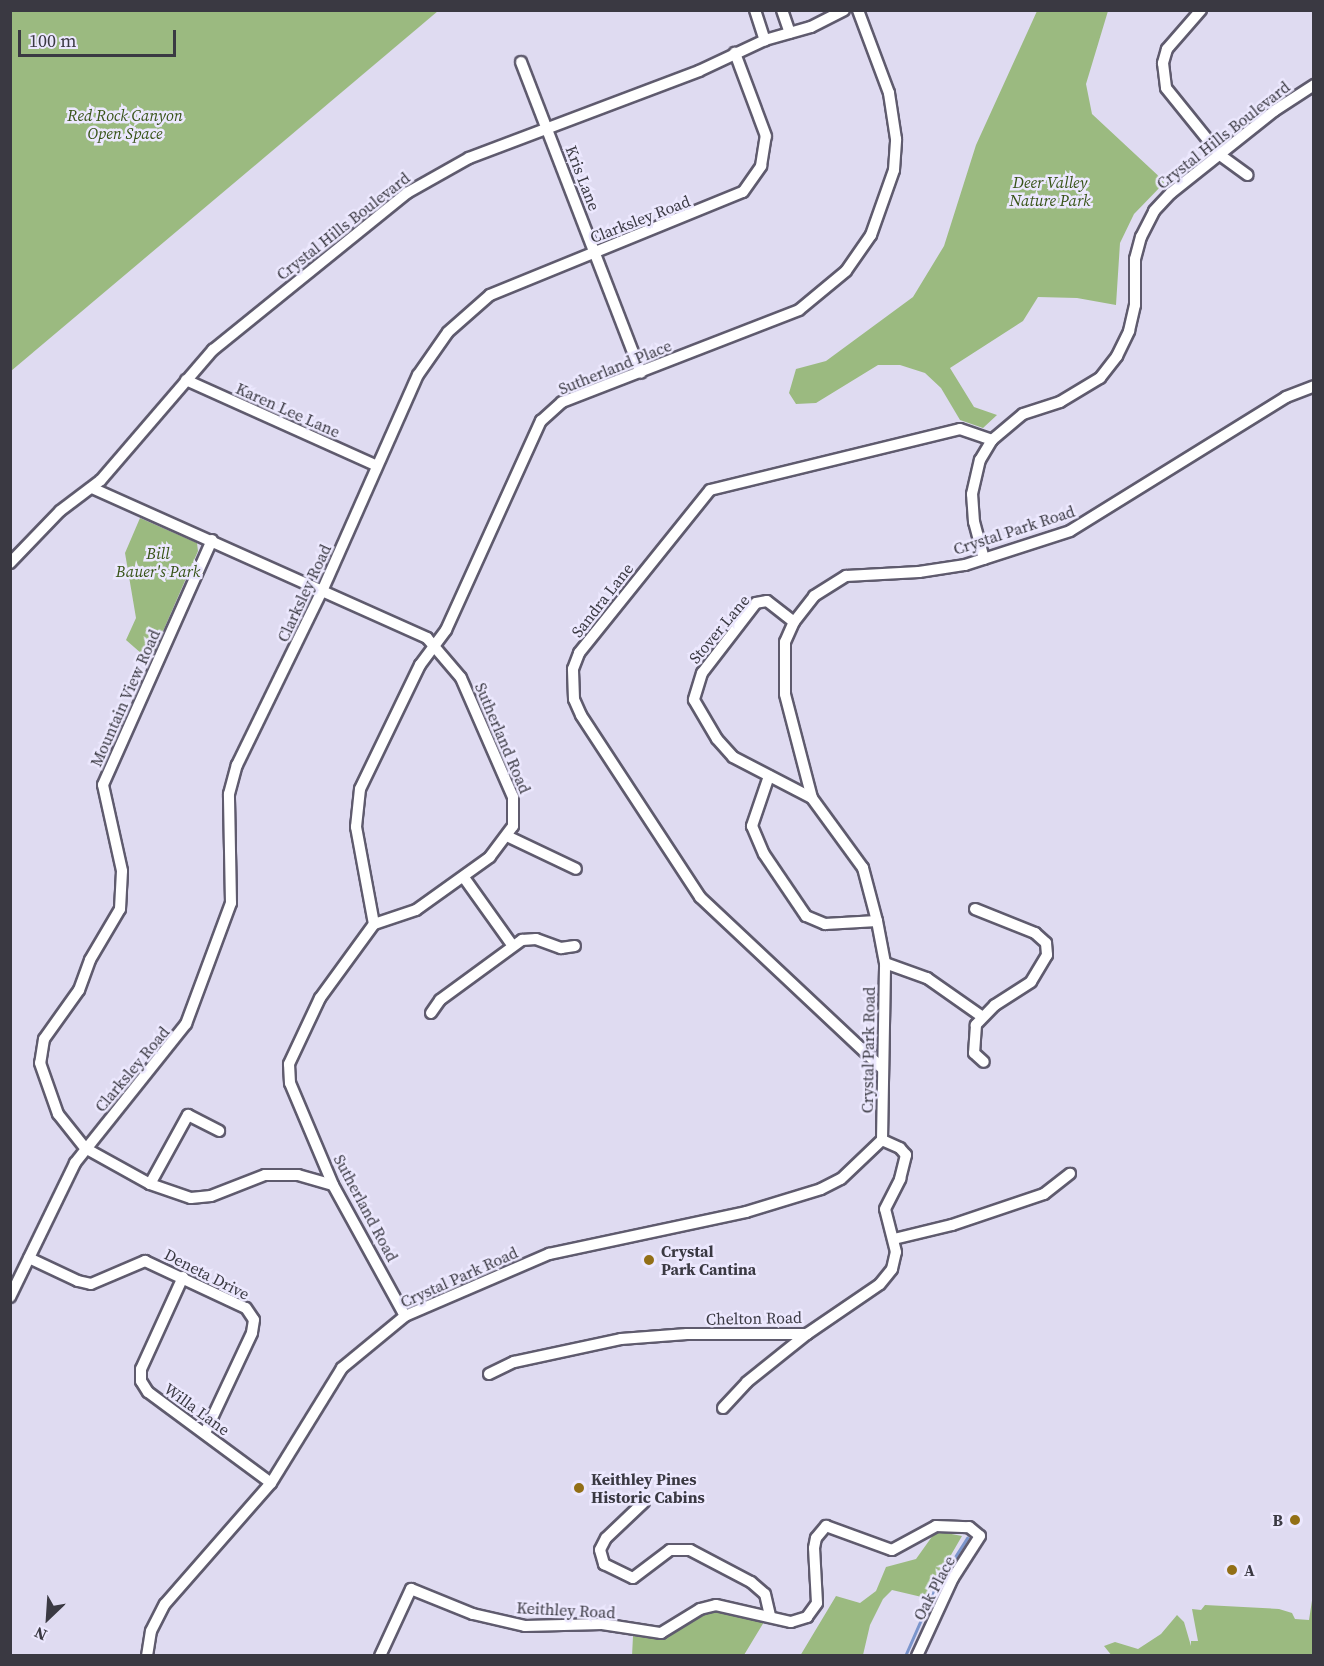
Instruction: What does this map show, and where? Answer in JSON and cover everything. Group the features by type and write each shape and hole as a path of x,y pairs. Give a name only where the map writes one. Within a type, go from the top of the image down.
{"street":[{"path":"755,10 765,40"},
{"path":"782,10 790,33"},
{"name":"Crystal Hills Boulevard","path":"10,563 60,511 92,488 213,350 406,193 470,158 844,10"},
{"name":"Sutherland Place","path":"374,924 356,827 357,799 420,665 435,649 541,421 562,402 799,310 846,271 870,235 894,170 896,139 889,93 858,10"},
{"path":"1201,10 1174,37 1163,63 1163,75 1172,99 1220,155 1248,175"},
{"name":"Clarksley Road","path":"10,1297 85,1148 186,1024 231,903 233,878 228,821 229,794 237,765 323,589 418,375 461,318 490,295 516,282 734,198 750,184 761,166 766,136 735,53"},
{"name":"Kris Lane","path":"521,62 641,373"},
{"name":"Crystal Hills Boulevard","path":"984,559 974,522 972,494 980,460 992,440 1023,414 1087,388 1110,367 1124,344 1134,316 1135,259 1148,220 1171,193 1274,111 1314,85"},
{"name":"Karen Lee Lane","path":"186,380 378,466"},
{"name":"Crystal Park Road","path":"147,1656 151,1631 165,1604 271,1483 342,1368 405,1316 549,1254 746,1212 821,1189 842,1179 882,1140 885,963 877,921 863,868 812,798 785,694 783,655 794,622 814,596 846,576 919,572 984,559 1070,531 1259,413 1314,386"},
{"name":"Sandra Lane","path":"883,1069 700,897 581,715 574,699 573,669 579,653 710,490 960,429 992,440"},
{"name":"Sutherland Road","path":"92,488 415,631 461,678 472,699 513,797 515,816 509,837"},
{"name":"Mountain View Road","path":"212,540 103,785 123,871 120,909 90,960 79,990 40,1046 40,1063 58,1114 85,1148 150,1184 192,1198 211,1196 265,1175 298,1175 333,1185"},
{"name":"Stover Lane","path":"794,622 767,601 756,603 702,673 694,693 697,710 726,749 769,776 812,798"},
{"path":"769,776 752,826 764,854 806,916 825,924 877,921"},
{"path":"374,924 416,910 465,879 509,837 576,869"},
{"path":"465,879 512,945"},
{"path":"975,909 1035,933 1046,943 1047,955 1031,982 981,1016 976,1025 974,1053 984,1062"},
{"name":"Sutherland Road","path":"374,924 320,998 289,1064 290,1083 333,1185 405,1316"},
{"path":"431,1013 440,1000 512,945 528,938 561,948 575,946"},
{"path":"885,963 927,978 981,1016"},
{"path":"150,1184 188,1114 219,1131"},
{"path":"882,1140 900,1148 906,1155 900,1179 885,1209 894,1239 952,1226 1044,1194 1070,1174"},
{"name":"Chelton Road","path":"489,1374 513,1362 621,1338 687,1334 807,1334 888,1276 895,1262 894,1239"},
{"name":"Deneta Drive","path":"29,1258 85,1283 145,1261 246,1308 254,1320 252,1334 205,1433"},
{"name":"Willa Lane","path":"183,1277 141,1369 141,1381 148,1392 271,1483"},
{"path":"723,1408 747,1382 807,1334"},
{"path":"644,1502 606,1538 600,1550 604,1564 633,1578 670,1550 690,1550 752,1581 765,1594 770,1615"},
{"name":"Keithley Road","path":"380,1656 411,1588 473,1614 525,1626 602,1624 661,1633 700,1609 716,1605 770,1615 791,1622 812,1612 819,1589 814,1548 816,1538 826,1526 834,1525 870,1544 892,1550 936,1526 960,1525 980,1536"},
{"name":"Oak Place","path":"918,1656 949,1587 980,1536"}],"green space":[{"name":"Red Rock Canyon Open Space","path":"11,10 438,10 438,11 11,371"},
{"name":"Deer Valley Nature Park","path":"1037,11 1108,11 1086,84 1092,114 1165,182 1134,214 1120,243 1116,305 1077,298 1038,297 1023,321 950,368 974,407 997,415 983,428 960,420 941,388 925,373 900,365 878,365 816,403 796,404 789,393 796,369 826,361 913,297 944,246 976,145"},
{"name":"Bill Bauer's Park","path":"140,518 197,543 198,551 150,661 126,640 136,618 125,553"},
{"path":"936,1531 962,1536 926,1598 892,1590 883,1599 870,1625 863,1655 800,1656 836,1596 860,1603 876,1591 886,1567 916,1559"},
{"path":"1313,1594 1313,1655 1112,1656 1104,1646 1115,1642 1138,1649 1161,1634 1177,1615 1184,1622 1191,1646 1191,1641 1198,1641 1192,1609 1201,1610 1205,1605 1279,1609 1292,1613 1295,1619 1309,1620"},
{"path":"725,1612 764,1622 744,1655 632,1656 633,1636 655,1639 705,1613"}],"waterway":[{"path":"905,1656 934,1590 967,1538"}],"place":[{"name":"Crystal Park Cantina","path":"649,1260"},
{"name":"Keithley Pines Historic Cabins","path":"579,1488"},
{"name":"B","path":"1295,1520"},
{"name":"A","path":"1232,1570"}]}
